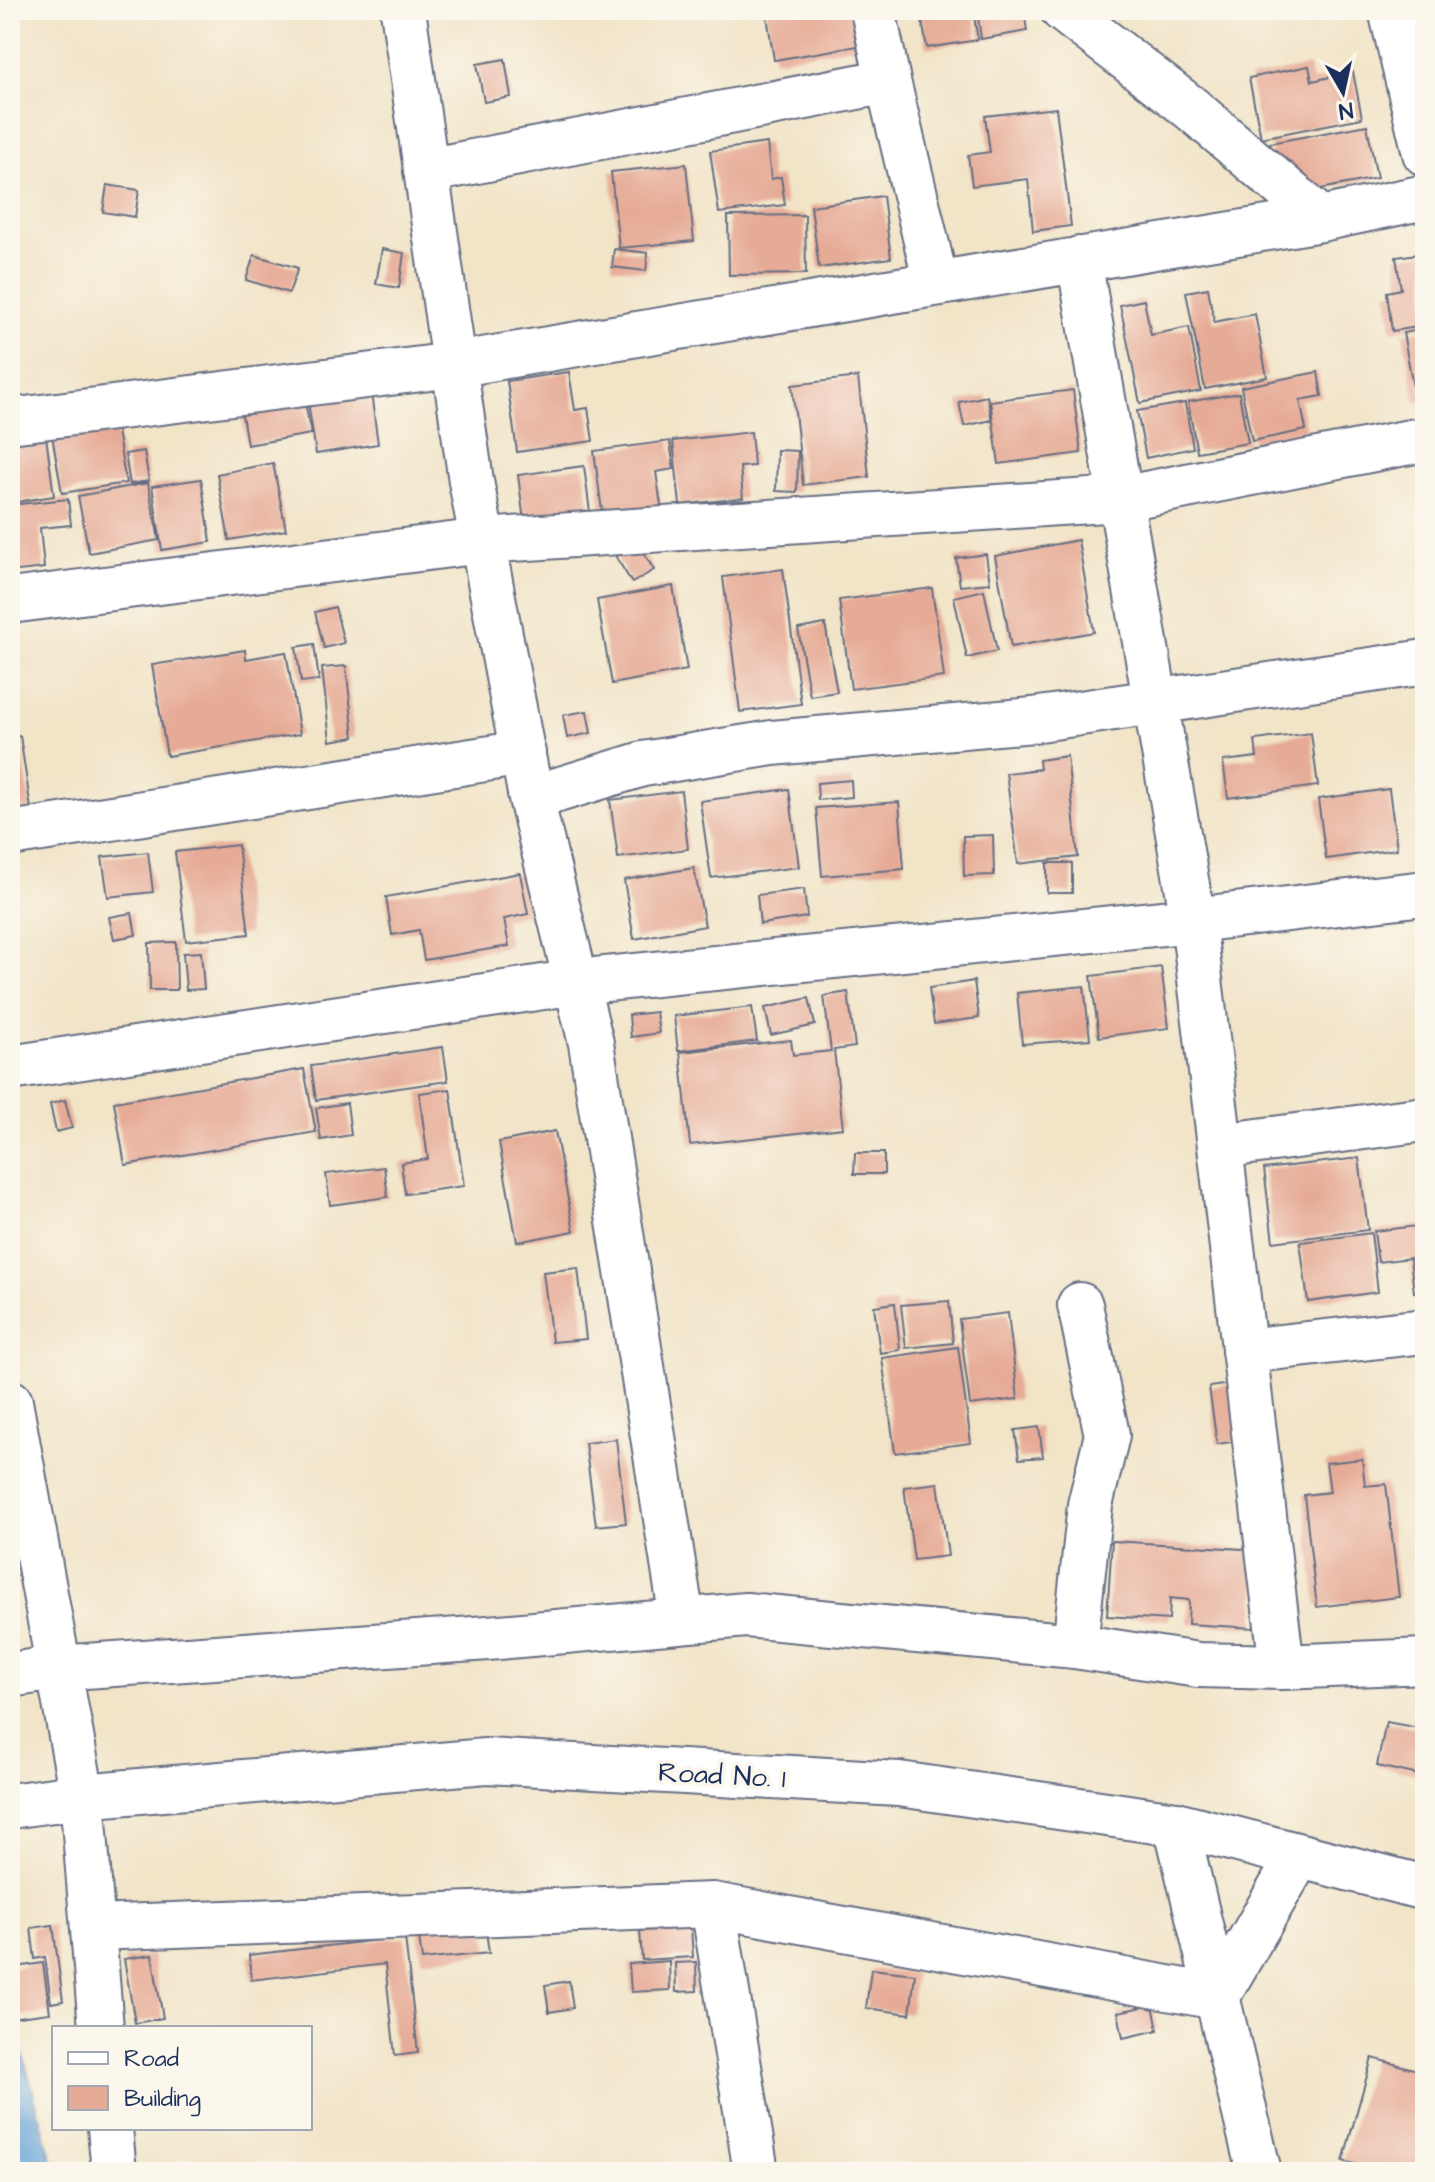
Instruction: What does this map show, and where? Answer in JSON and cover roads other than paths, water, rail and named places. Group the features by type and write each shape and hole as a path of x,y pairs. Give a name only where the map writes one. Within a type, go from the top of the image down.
{"main road":[{"path":"403,10 453,365 482,541 531,798 591,1043 682,1620"},
{"path":"873,10 936,283"},
{"path":"1063,10 1192,109 1321,219"},
{"path":"1391,10 1425,153"},
{"path":"426,171 888,81"},
{"path":"10,421 453,365 1321,219 1425,197"},
{"path":"1079,259 1193,920 1282,1667"},
{"path":"10,601 482,541 1120,499 1425,439"},
{"path":"531,798 643,764 772,743 1033,720 1425,662"},
{"path":"10,834 523,753"},
{"path":"10,1068 576,982 1193,920 1425,893"},
{"path":"1220,1146 1425,1119"},
{"path":"1075,1646 1090,1505 1107,1435 1080,1305"},
{"path":"1244,1351 1425,1331"},
{"path":"10,1402 82,1796 101,2026"},
{"path":"10,1675 57,1668 488,1638 746,1615 1075,1646 1198,1665 1282,1667 1425,1661"},
{"name":"Road No. 1","path":"10,1806 82,1796 486,1761 899,1784 1176,1824 1425,1888"},
{"path":"1176,1824 1259,2172"},
{"path":"1217,1997 1299,1856"},
{"path":"93,1928 713,1905 1217,1997"},
{"path":"713,1905 756,2172"},
{"path":"110,2130 114,2172"}],"water":[{"path":"21,2048 55,2172 10,2172 10,2051"}]}
